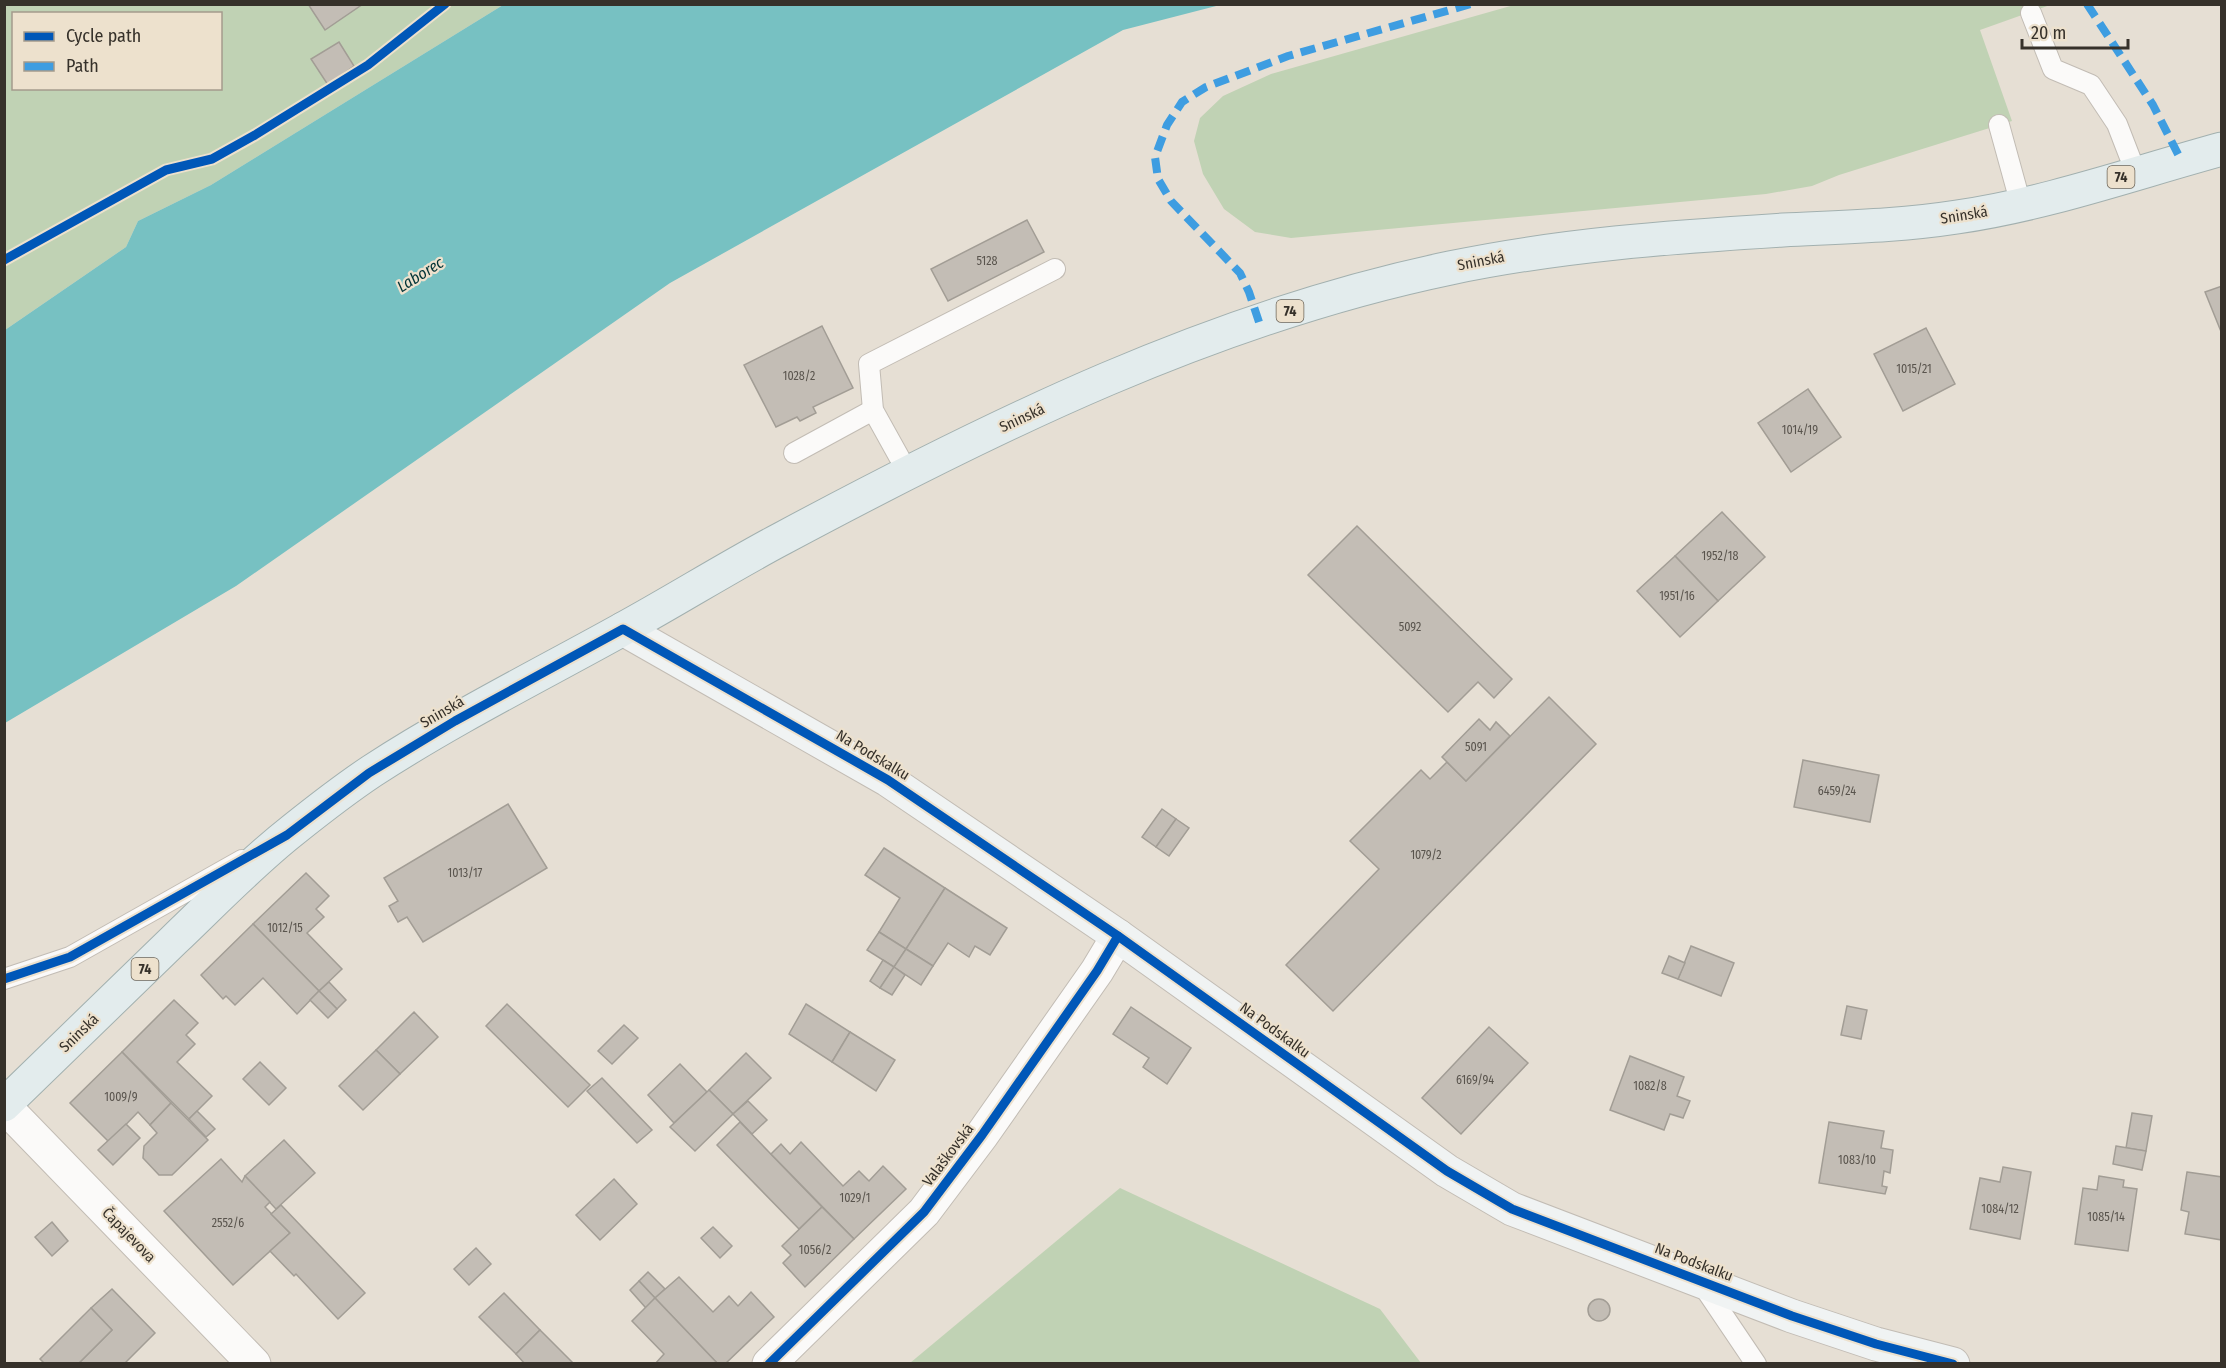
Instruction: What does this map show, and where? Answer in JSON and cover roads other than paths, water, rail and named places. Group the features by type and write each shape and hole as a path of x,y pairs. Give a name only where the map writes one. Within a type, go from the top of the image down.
{"main road":[{"name":"Sninská","path":"4,1105 219,897 287,835 369,773 455,721 779,540 908,473 1036,411 1148,362 1241,328 1392,280 1515,255 1604,243 1895,224 1958,217 2021,205 2222,149"}],"street":[{"name":"Na Podskalku","path":"622,629 888,780 1118,936 1447,1171 1512,1209 1792,1316 1865,1340 1953,1364"},
{"name":"Valaškovská","path":"769,1364 924,1212 982,1135 1097,971 1118,936"},
{"name":"Čapajevova","path":"4,1105 254,1364"}],"lane":[{"path":"2031,13 2053,69 2091,85 2117,124 2136,173"},
{"path":"2000,125 2021,205"},
{"path":"908,473 873,410 869,364 1055,269"},
{"path":"794,453 873,410"},
{"path":"4,979 70,957 287,835"},
{"name":"Na Podskalku","path":"1699,1279 1756,1364"}],"water":[{"name":"Laborec","path":"503,5 1220,5 1123,30 670,283 236,586 5,723 5,330 126,247 138,221 211,185"}]}
